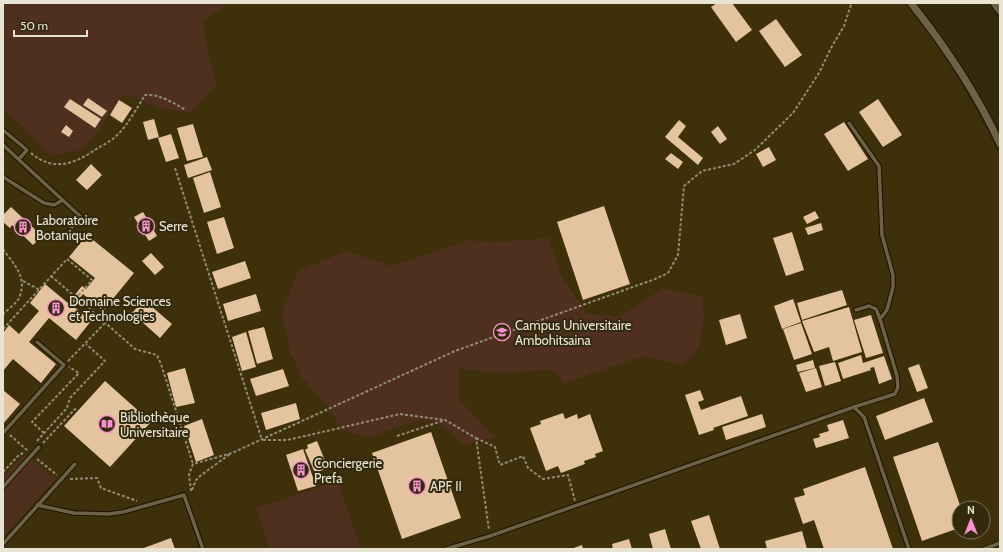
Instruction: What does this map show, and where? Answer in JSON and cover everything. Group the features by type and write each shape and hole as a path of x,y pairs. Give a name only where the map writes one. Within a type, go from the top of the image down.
{"street":[{"path":"911,3 961,74 1000,144"},
{"path":"994,3 1000,11"}],"lane":[{"path":"849,123 879,166 882,235 893,275 893,287 887,310 880,319"},
{"path":"3,130 26,150 19,159"},
{"path":"3,146 82,217 62,239"},
{"path":"3,177 44,203 54,205 63,200"},
{"path":"446,549 490,536 854,407 895,394 898,387 897,376 876,309 869,306 856,310"},
{"path":"4,432 64,364 37,342"},
{"path":"854,407 864,417 909,549"},
{"path":"3,487 40,447"},
{"path":"3,544 74,464"},
{"path":"37,505 74,513 109,514 123,512 184,495 203,549"},
{"path":"984,549 1000,543"}],"path":[{"path":"193,464 232,453 455,351 668,273 678,255 684,186 702,171 734,164 755,150 793,113 819,73 844,26 853,3"},
{"path":"26,150 35,157 53,165 74,162 89,155 115,137 136,112 145,95 164,98 186,110"},
{"path":"175,168 262,440"},
{"path":"3,249 20,273 23,281 18,298 3,314"},
{"path":"3,329 67,259 92,280 76,298"},
{"path":"52,276 79,300"},
{"path":"23,281 40,290"},
{"path":"85,305 135,349 157,355 193,464 189,474 191,491 196,480 200,476 232,453"},
{"path":"44,433 32,422 79,373 64,364 86,344 105,323"},
{"path":"36,442 67,408 70,398 105,361 86,344"},
{"path":"262,440 287,440 400,414 445,420 495,448 500,465 522,456 528,468 543,479 568,475 576,505"},
{"path":"397,436 445,420"},
{"path":"4,432 28,451 32,447"},
{"path":"476,438 490,536"},
{"path":"34,456 61,479 97,478 101,488 134,500 151,503"}],"shaded area":[{"name":"Campus Universitaire Ambohitsaina","path":"3,3 906,3 920,20 952,68 988,131 1000,156 1000,549 3,549"},
{"path":"3,3 230,3 203,21 210,63 217,85 190,113 158,108 133,97 123,95 95,135 82,150 51,156 21,125 3,111"},
{"path":"548,238 561,274 587,314 620,317 663,288 703,297 704,320 699,348 683,365 643,356 564,384 552,370 493,373 459,368 459,399 495,437 463,445 452,432 429,419 406,424 369,437 341,430 328,406 302,378 290,352 282,314 298,271 346,251 391,266 468,240 493,242"},
{"path":"28,456 56,479 3,537 3,477 22,457"},
{"path":"338,481 361,549 270,549 256,508"}],"building":[{"path":"717,3 732,3 752,30 736,42 711,7"},
{"path":"776,19 802,55 785,67 759,31"},
{"path":"88,98 107,111 102,117 83,105"},
{"path":"70,99 101,119 95,128 64,107"},
{"path":"878,99 902,135 883,147 859,112"},
{"path":"119,100 132,108 122,123 110,115"},
{"path":"154,119 159,137 148,140 143,122"},
{"path":"679,120 686,126 678,137 703,158 698,165 665,137"},
{"path":"844,122 868,159 848,171 824,134"},
{"path":"193,124 203,157 187,161 177,128"},
{"path":"66,125 73,131 69,137 61,132"},
{"path":"718,126 727,139 720,144 711,132"},
{"path":"171,134 179,158 166,162 158,138"},
{"path":"769,147 776,160 763,167 756,154"},
{"path":"671,153 683,162 678,169 665,159"},
{"path":"207,157 212,170 188,178 184,165"},
{"path":"91,164 102,175 87,190 76,180"},
{"path":"210,172 221,207 204,213 193,178"},
{"path":"604,206 630,284 583,300 557,222"},
{"name":"Laboratoire Botanique","path":"11,207 42,236 33,245 12,225 10,228 3,222 3,215"},
{"path":"815,211 819,218 807,224 803,217"},
{"name":"Serre","path":"143,212 157,236 149,241 134,217"},
{"path":"224,217 234,248 217,254 207,222"},
{"path":"821,223 823,230 808,235 805,228"},
{"path":"792,232 804,270 786,276 773,238"},
{"name":"Domaine Sciences et Technologies","path":"87,235 134,273 103,311 83,294 73,306 91,321 76,340 49,318 29,342 56,364 41,383 13,359 3,371 3,333 9,325 19,334 39,311 30,303 45,284 68,303 82,286 86,289 95,278 69,257"},
{"path":"151,253 164,267 155,275 142,261"},
{"path":"245,261 251,278 218,289 212,272"},
{"path":"842,290 847,305 802,320 797,303"},
{"path":"256,294 261,311 228,321 223,304"},
{"path":"793,299 801,322 782,329 774,306"},
{"path":"144,300 172,324 160,338 132,313"},
{"path":"849,307 862,352 833,361 829,347 814,352 802,321"},
{"path":"740,314 747,338 726,345 719,320"},
{"path":"871,315 883,353 866,358 854,320"},
{"path":"801,323 812,354 794,360 783,329"},
{"path":"264,327 273,359 257,364 248,331"},
{"path":"246,332 256,367 242,371 232,337"},
{"path":"861,355 863,363 884,356 892,379 879,384 874,367 870,368 871,370 843,379 838,363"},
{"path":"813,360 815,368 798,372 796,365"},
{"path":"835,362 841,381 825,386 819,366"},
{"path":"919,364 928,388 917,392 908,368"},
{"path":"185,368 195,403 176,407 167,373"},
{"path":"816,368 822,387 806,392 799,373"},
{"path":"283,369 289,386 256,396 250,379"},
{"name":"Bibliothèque Universitaire","path":"105,381 151,422 110,467 64,426"},
{"path":"3,390 20,404 3,424"},
{"path":"700,390 704,400 698,402 701,410 741,396 748,416 713,428 714,430 699,435 685,395"},
{"path":"924,398 933,422 885,440 876,416"},
{"path":"296,403 300,419 266,430 261,413"},
{"path":"563,413 565,419 577,414 578,419 590,414 603,451 595,454 596,457 584,461 585,464 561,473 558,466 546,471 530,428 541,424 540,421"},
{"path":"762,414 766,427 726,440 722,427"},
{"path":"202,419 214,455 196,462 184,426"},
{"path":"843,420 849,438 816,448 813,439 820,437 819,434 829,431 827,425"},
{"name":"APF II","path":"431,432 461,518 402,539 372,453"},
{"path":"317,441 328,468 315,473 305,450 308,448 307,445"},
{"path":"938,442 958,500 951,500 951,531 922,541 893,457"},
{"name":"Conciergerie Prefa","path":"303,449 316,486 298,491 286,455"},
{"path":"865,467 893,549 824,549 814,520 803,524 794,498 805,495 803,489"},
{"path":"709,515 720,549 701,549 691,521"},
{"path":"665,529 671,549 653,549 649,534"},
{"path":"802,531 807,549 767,549 765,541"},
{"path":"171,538 175,549 141,549"},
{"path":"629,539 632,549 613,549 612,544"},
{"path":"582,545 583,549 571,549"}],"place":[{"name":"Serre","path":"146,226"},
{"name":"Laboratoire Botanique","path":"23,227"},
{"name":"Domaine Sciences et Technologies","path":"56,308"},
{"name":"Campus Universitaire Ambohitsaina","path":"502,332"},
{"name":"Bibliothèque Universitaire","path":"107,424"},
{"name":"Conciergerie Prefa","path":"301,470"},
{"name":"APF II","path":"417,486"}]}
